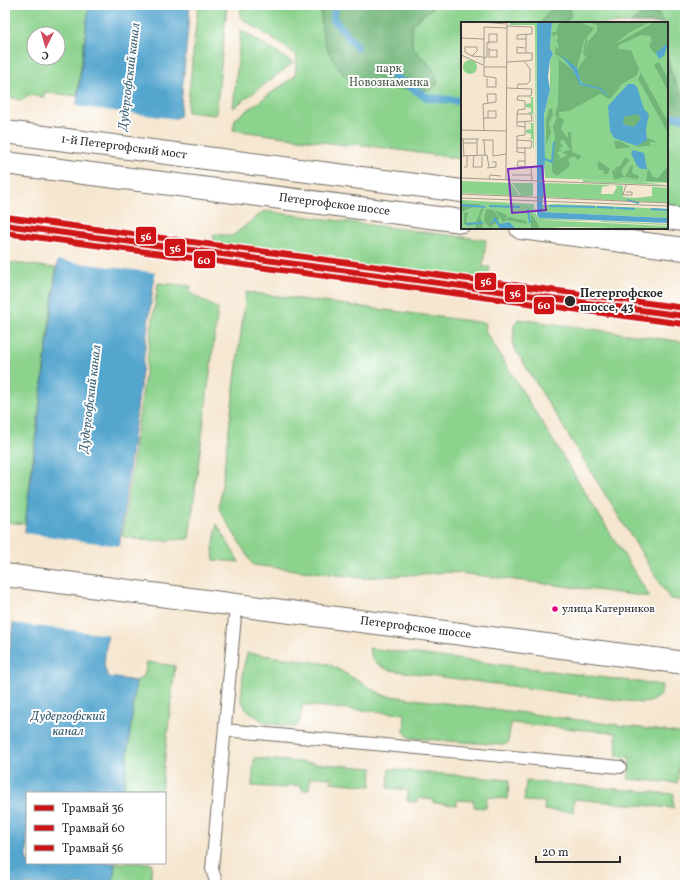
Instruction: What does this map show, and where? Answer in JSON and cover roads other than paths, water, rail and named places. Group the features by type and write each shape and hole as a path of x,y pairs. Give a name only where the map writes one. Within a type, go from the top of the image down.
{"main road":[{"name":"1-й Петергофский мост","path":"5,132 461,191"},
{"name":"Петергофское шоссе","path":"5,163 461,221"},
{"path":"668,218 685,220"},
{"path":"529,229 685,249"},
{"name":"Петергофское шоссе","path":"5,575 685,663"}],"lane":[{"path":"217,885 212,869 236,604"},
{"path":"225,730 620,767"}],"water":[{"name":"Дудергофский канал","path":"89,5 190,5 180,116 175,118 104,663 105,670 109,677 136,681 123,792 26,792 26,864 115,864 113,885 5,885 5,662 10,649"}],"waterway":[{"path":"335,5 334,20 357,47"},
{"path":"384,70 428,98 461,101"},
{"path":"668,116 685,118"}],"tram line":[{"name":"56","path":"6,217 685,308"},
{"name":"36","path":"5,225 685,316"},
{"name":"60","path":"5,233 684,324"}],"place":[{"name":"Петергофское шоссе, 43","path":"570,301"},
{"name":"улица Катерников","path":"555,609"}],"park label":[{"name":"парк Новознаменка","path":"389,76"}]}
